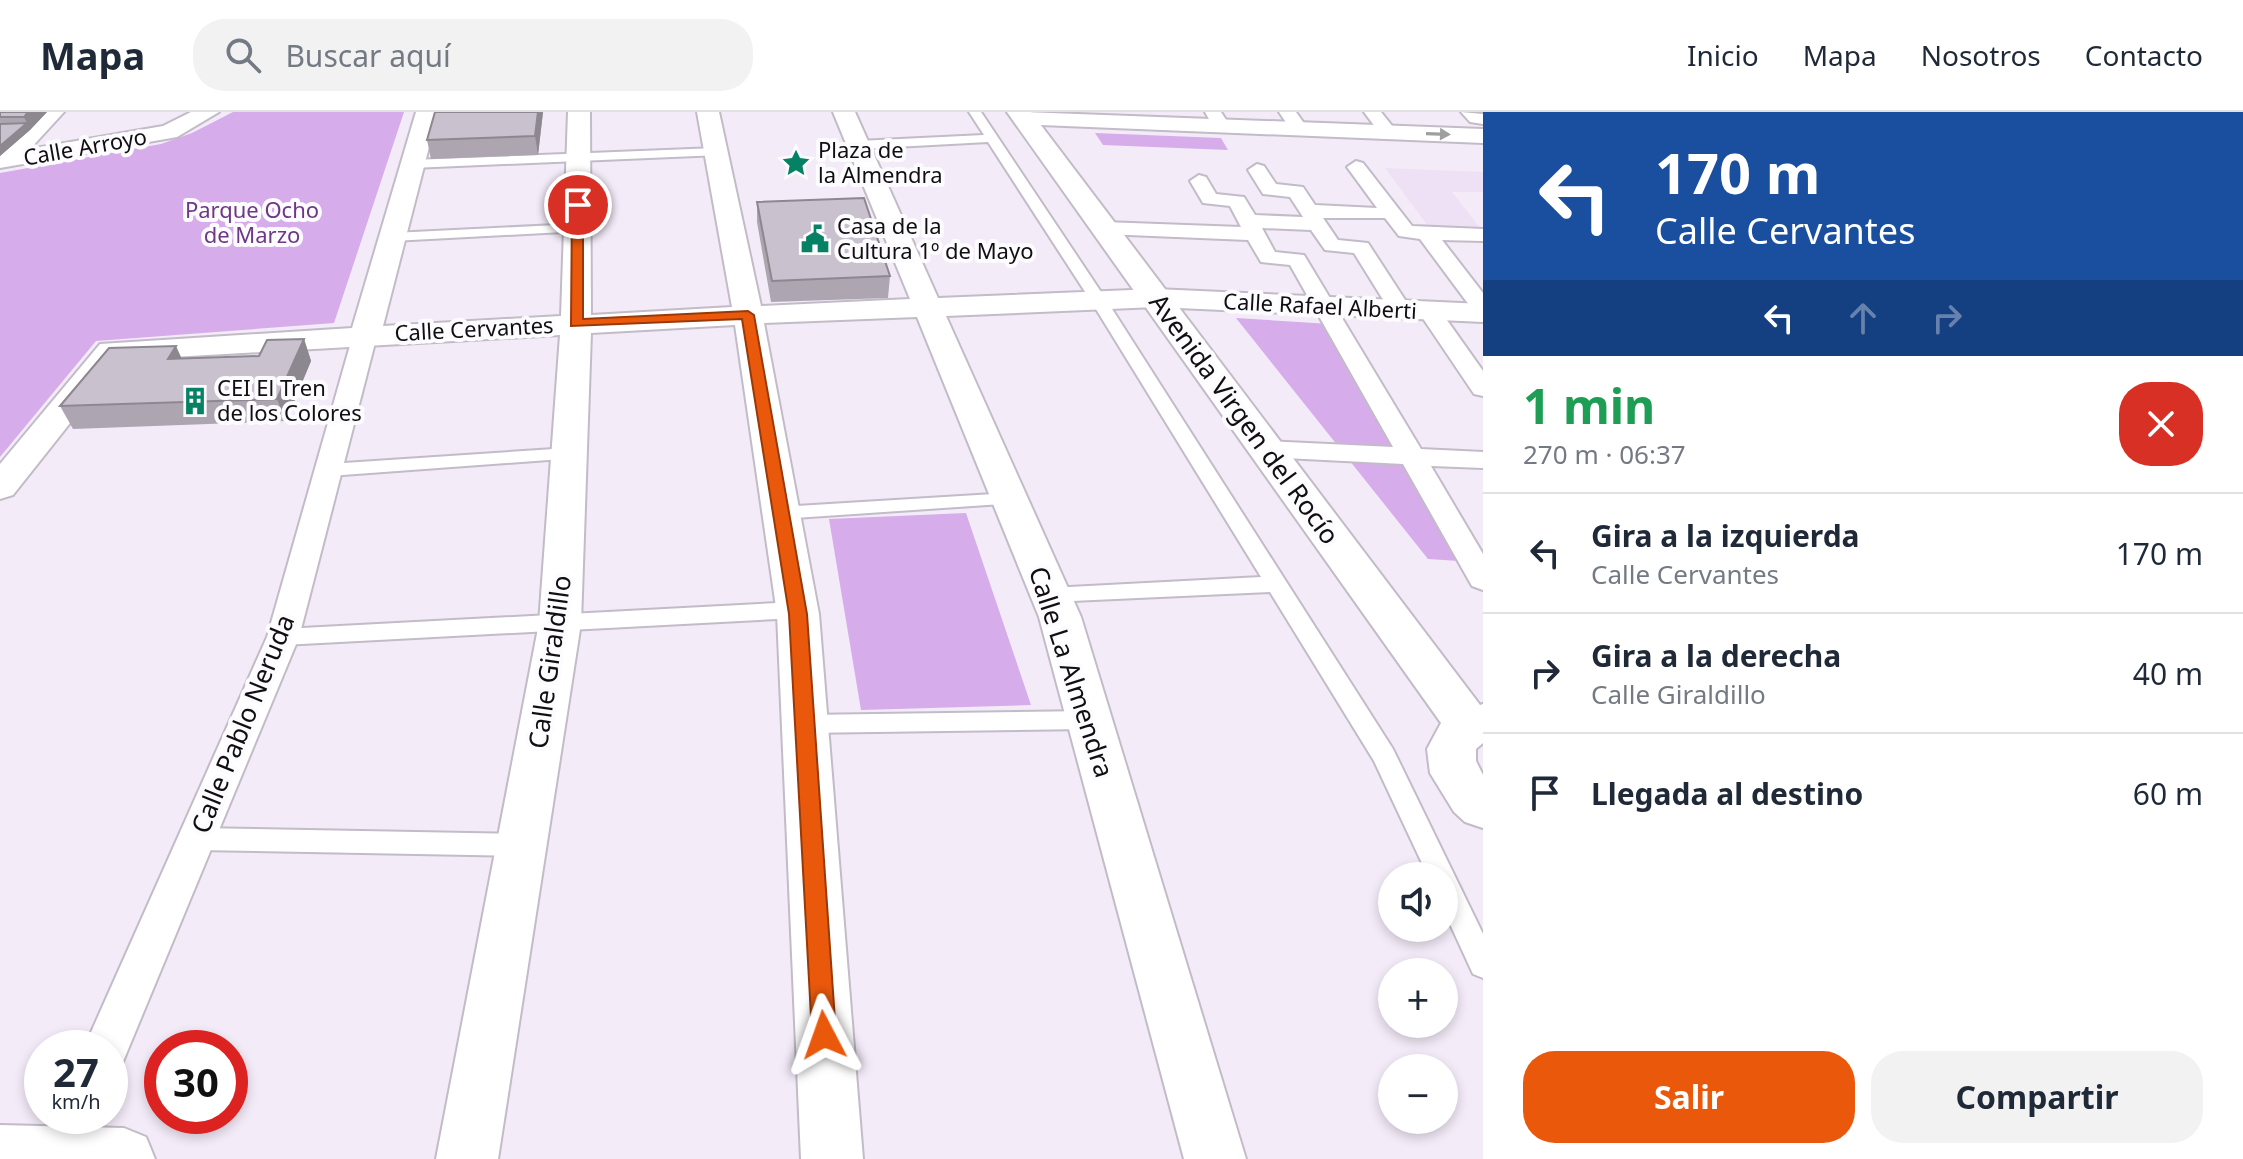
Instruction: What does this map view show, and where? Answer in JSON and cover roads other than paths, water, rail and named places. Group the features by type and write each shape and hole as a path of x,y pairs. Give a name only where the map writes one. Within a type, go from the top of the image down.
{"street":[{"path":"2,161 53,112"},
{"name":"Calle Arroyo","path":"2,161 169,132 208,112"},
{"name":"Calle Pablo Neruda","path":"114,1030 283,637 427,112"},
{"name":"Calle Giraldillo","path":"467,1159 560,623 576,324 579,112"},
{"path":"1372,112 1388,132"},
{"path":"1469,112 1483,119"},
{"path":"1021,115 1293,120 1388,132 1483,136"},
{"name":"Avenida Virgen del Rocío","path":"1021,115 1265,449 1476,725"},
{"name":"Calle La Almendra","path":"851,128 1050,595 1215,1159"},
{"path":"712,132 748,315 797,610 832,1159"},
{"path":"1356,167 1406,232 1483,235"},
{"path":"1257,170 1270,190 1296,191 1332,246 1361,247 1483,389"},
{"path":"1199,181 1210,199 1237,201 1268,258 1297,259 1483,579"},
{"path":"1104,228 1252,228 1314,218 1378,214"},
{"path":"1426,233 1483,311"},
{"name":"Calle Cervantes","path":"0,487 111,351 748,315 1156,298"},
{"name":"Calle Rafael Alberti","path":"1156,298 1483,311"},
{"path":"1265,449 1483,460"},
{"path":"1476,725 1456,736 1450,749 1452,766 1461,785 1483,807"},
{"path":"0,1156 68,1137 124,1159"}],"lane":[{"path":"975,112 1099,301 1384,756 1434,862"},
{"path":"851,128 991,138"},
{"path":"412,164 578,157 712,132"},
{"path":"393,237 577,228"},
{"path":"329,470 569,454"},
{"path":"780,513 1010,499"},
{"path":"1050,595 1276,584"},
{"path":"283,637 797,610"},
{"path":"804,724 1089,720"},
{"path":"196,839 521,845"},
{"path":"1458,911 1483,964"}],"place":[{"name":"Plaza de la Almendra","path":"796,163"},
{"name":"Casa de la Cultura 1º de Mayo","path":"815,239"},
{"name":"CEI El Tren de los Colores","path":"195,401"}],"park label":[{"name":"Parque Ocho de Marzo","path":"252,222"}]}
